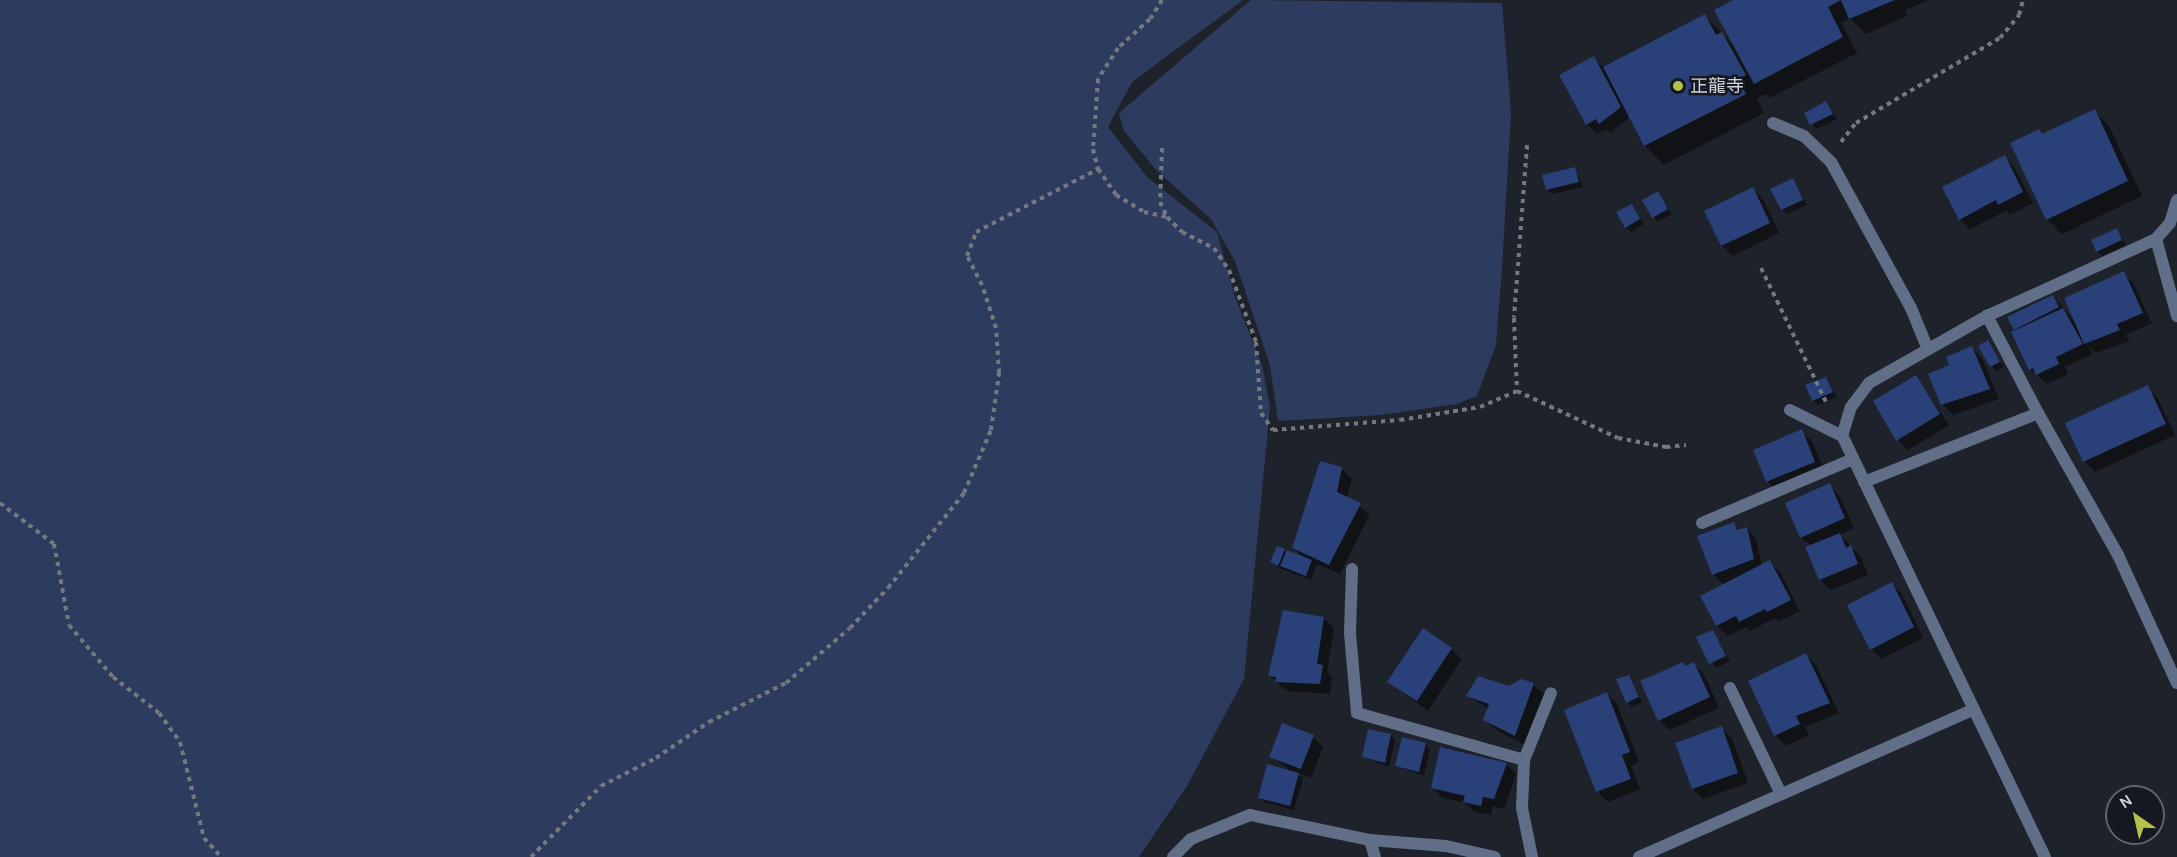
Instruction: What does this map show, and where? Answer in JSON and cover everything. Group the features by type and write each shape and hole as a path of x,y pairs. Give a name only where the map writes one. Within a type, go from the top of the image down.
{"street":[{"path":"1773,123 1804,136 1831,162 1911,308 1927,347"},
{"path":"1842,436 1851,407 1869,383 1927,347 1987,316 2156,239 2170,223 2177,200"},
{"path":"2156,239 2177,316"},
{"path":"1987,316 2038,413 2118,555 2177,683"},
{"path":"1790,410 1842,436 2045,857"},
{"path":"1864,482 2038,413"},
{"path":"1702,523 1853,459"},
{"path":"1352,570 1350,633 1357,713 1524,760"},
{"path":"1730,688 1782,794"},
{"path":"1532,857 1522,808 1524,760 1551,693"},
{"path":"1639,857 1973,710"},
{"path":"1173,857 1191,839 1250,815 1370,840 1446,846 1495,857"},
{"path":"1370,840 1375,857"}],"path":[{"path":"1162,0 1150,19 1118,48 1098,79 1093,118 1098,169 1116,195 1144,212 1167,217"},
{"path":"1831,162 1856,123 2000,38 2019,15 2023,0"},
{"path":"1517,391 1514,318 1527,145"},
{"path":"1162,148 1161,202 1167,217 1182,232 1214,248 1229,270 1256,342 1261,413 1273,430 1400,420 1480,407 1517,391 1618,438 1666,447 1686,446"},
{"path":"531,857 601,786 656,758 709,722 786,683 850,628 888,588 964,493 991,430 999,373 996,328 982,285 967,256 976,232 1098,169"},
{"path":"1761,268 1842,436"},
{"path":"0,502 54,544 69,625 113,677 159,713 180,742 204,838 221,857"}],"shaded area":[{"path":"0,0 1243,0 1132,82 1108,127 1148,178 1217,232 1235,297 1262,365 1270,407 1244,679 1187,786 1139,857 0,857"},
{"path":"1251,0 1502,3 1511,112 1502,268 1496,345 1477,396 1457,404 1381,415 1278,421 1270,365 1235,261 1211,219 1157,171 1124,131 1119,113"}],"building":[{"path":"1733,0 1841,0 1828,7 1843,37 1754,84 1714,10"},
{"path":"1841,0 1895,0 1849,19"},
{"name":"正龍寺","path":"1705,14 1716,35 1722,32 1746,75 1739,79 1746,94 1644,146 1603,67"},
{"path":"1594,56 1621,107 1599,124 1596,119 1586,125 1559,75"},
{"path":"1826,101 1833,114 1810,125 1804,113"},
{"path":"2095,109 2128,181 2046,220 2010,143 2039,129 2042,134"},
{"path":"2005,155 2023,192 1998,205 1996,200 1959,220 1942,187"},
{"path":"1575,167 1579,182 1546,190 1542,175"},
{"path":"1793,178 1803,200 1781,210 1770,189"},
{"path":"1753,187 1770,223 1721,246 1704,211"},
{"path":"1658,191 1668,209 1652,218 1642,200"},
{"path":"1632,204 1640,219 1625,228 1616,212"},
{"path":"2117,228 2122,240 2096,252 2091,240"},
{"path":"2124,271 2143,313 2117,324 2120,330 2084,344 2064,298"},
{"path":"2053,295 2059,307 2014,330 2007,317"},
{"path":"2063,308 2083,344 2056,357 2059,364 2036,375 2033,368 2029,370 2011,332"},
{"path":"1988,340 2000,362 1990,367 1978,346"},
{"path":"1972,346 1990,389 1941,405 1928,374 1949,365 1946,357"},
{"path":"1916,375 1940,414 1896,441 1873,401"},
{"path":"1826,377 1833,392 1812,401 1805,385"},
{"path":"2148,385 2166,424 2083,462 2065,423"},
{"path":"1802,429 1815,462 1766,482 1753,450"},
{"path":"1320,461 1342,467 1337,492 1361,503 1329,565 1292,548"},
{"path":"1830,483 1845,518 1800,538 1785,503"},
{"path":"1734,522 1737,530 1747,527 1754,559 1712,575 1697,536"},
{"path":"1840,533 1846,548 1851,545 1858,564 1819,580 1805,547"},
{"path":"1277,546 1285,549 1278,566 1270,562"},
{"path":"1287,550 1312,560 1306,576 1280,566"},
{"path":"1770,560 1791,600 1767,612 1765,609 1739,622 1736,616 1716,626 1700,596"},
{"path":"1892,582 1914,627 1870,650 1847,605"},
{"path":"1283,610 1324,617 1317,664 1323,665 1320,684 1275,682 1276,677 1268,676"},
{"path":"1423,628 1452,648 1417,701 1387,682"},
{"path":"1713,630 1726,656 1709,664 1696,637"},
{"path":"1806,653 1830,703 1796,716 1800,724 1774,736 1748,681"},
{"path":"1683,662 1685,666 1694,662 1710,697 1658,721 1640,681"},
{"path":"1629,675 1639,697 1626,703 1616,679"},
{"path":"1478,676 1509,686 1521,679 1534,683 1515,736 1483,720 1489,704 1466,696"},
{"path":"1607,692 1630,752 1622,755 1631,779 1596,792 1564,710"},
{"path":"1282,723 1314,735 1301,769 1269,757"},
{"path":"1722,726 1738,773 1692,789 1675,743"},
{"path":"1368,729 1391,734 1385,763 1362,757"},
{"path":"1402,737 1426,743 1419,772 1395,766"},
{"path":"1440,747 1507,763 1494,799 1483,797 1481,806 1463,802 1465,796 1431,788"},
{"path":"1267,764 1299,773 1290,806 1258,798"}],"place":[{"name":"正龍寺","path":"1678,86"}]}
